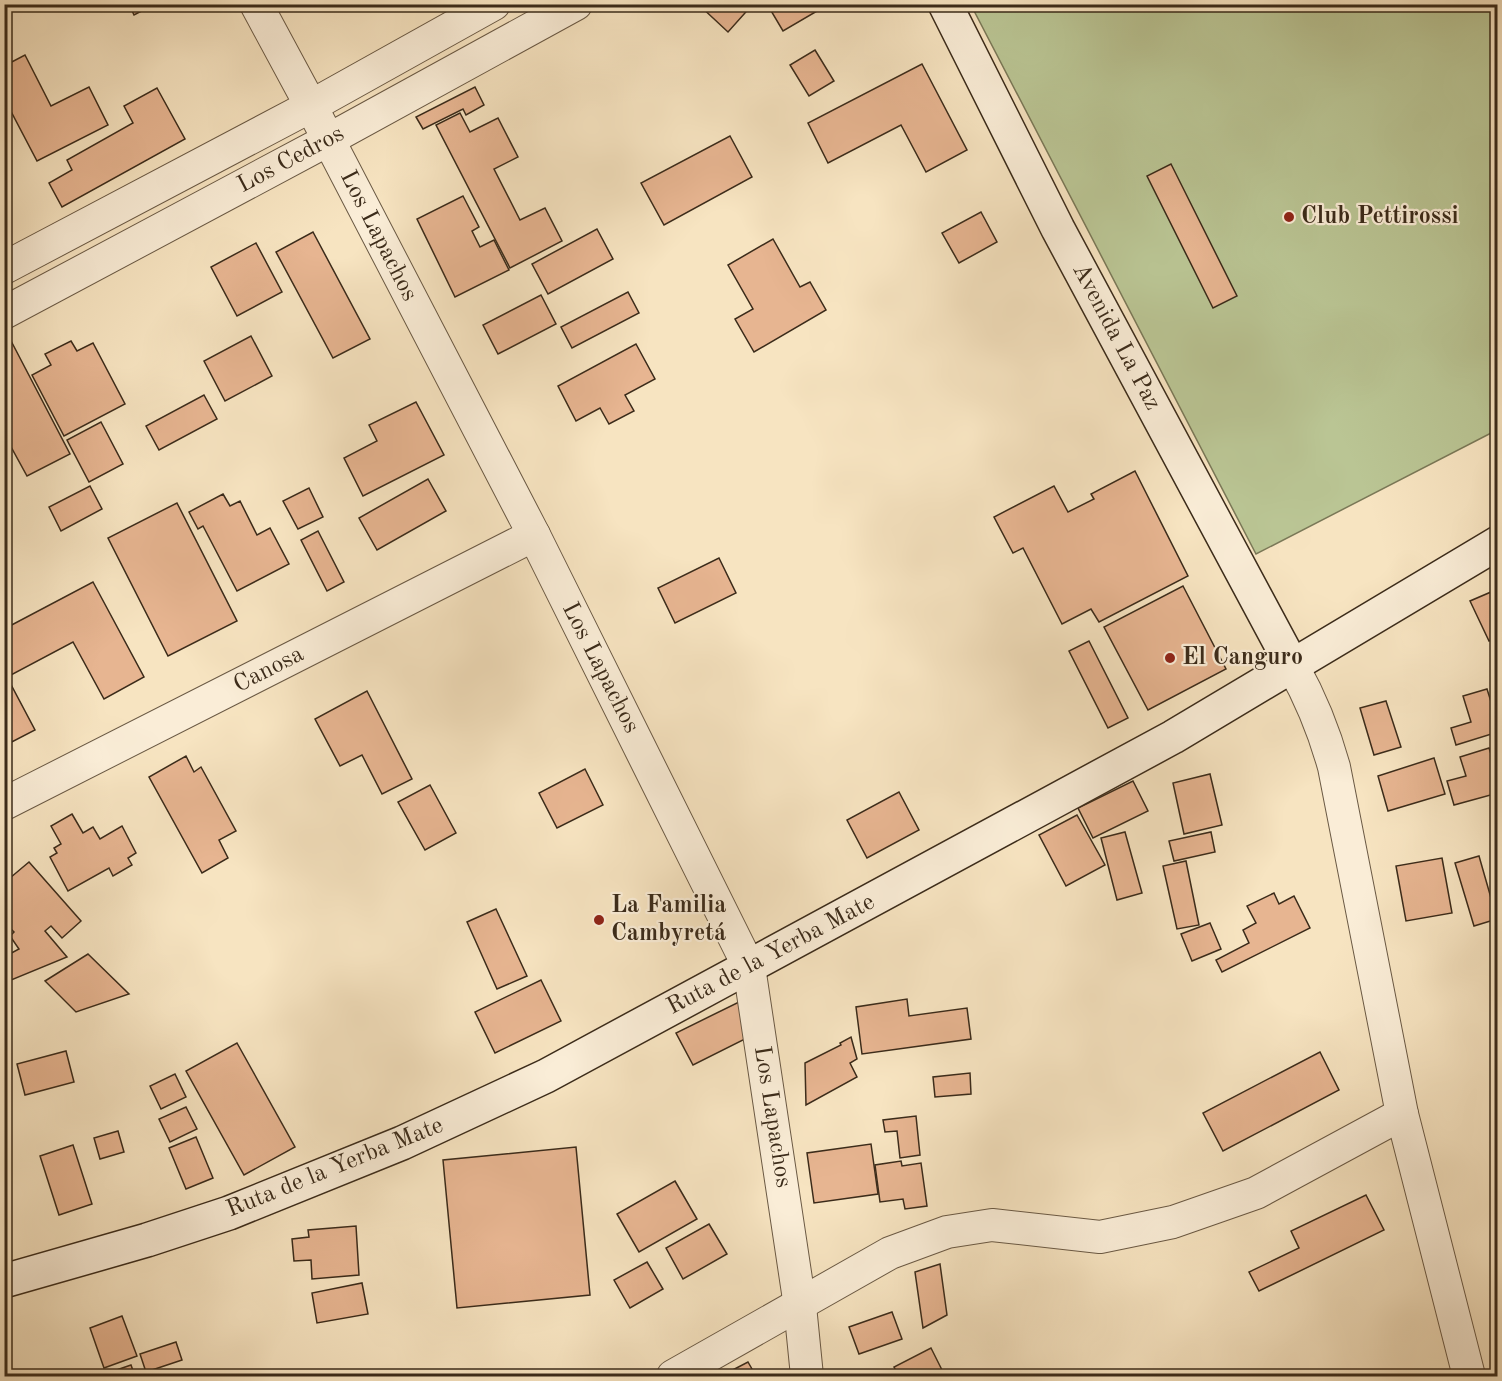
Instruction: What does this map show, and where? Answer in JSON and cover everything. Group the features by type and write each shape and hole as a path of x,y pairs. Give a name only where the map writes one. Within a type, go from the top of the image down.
{"main road":[{"name":"Avenida La Paz","path":"945,4 1058,229 1293,667"},
{"name":"Ruta de la Yerba Mate","path":"4,1281 147,1240 229,1213 402,1143 546,1076 1173,737 1497,543"}],"street":[{"name":"Los Lapachos","path":"256,4 534,535 749,967 800,1306 807,1377"},
{"path":"4,267 311,106 494,4"},
{"name":"Los Cedros","path":"4,313 576,4"},
{"name":"Canosa","path":"4,804 534,535"},
{"path":"1293,667 1309,696 1326,738 1334,767 1402,1114 1469,1377"},
{"path":"673,1377 890,1253 947,1232 992,1225 1100,1237 1173,1222 1256,1193 1402,1114"}],"green space":[{"name":"Club Pettirossi","path":"971,5 1497,5 1497,430 1256,554"}],"building":[{"path":"129,4 155,4 134,15"},
{"path":"698,4 753,4 728,32"},
{"path":"767,4 822,4 824,7 783,31"},
{"path":"815,50 834,81 809,96 790,65"},
{"path":"25,55 51,106 89,87 108,125 37,161 4,98 4,66"},
{"path":"922,64 967,150 926,172 901,125 828,163 808,123"},
{"path":"475,87 484,105 466,115 463,109 423,129 416,117"},
{"path":"157,88 185,139 62,207 49,183 72,170 67,160 133,123 124,106"},
{"path":"460,113 470,132 498,118 518,157 494,169 520,220 545,208 562,241 510,268 436,125"},
{"path":"730,136 752,177 664,225 641,183"},
{"path":"1171,164 1237,296 1213,308 1147,176"},
{"path":"463,196 479,227 472,231 480,247 494,240 509,270 455,297 417,219"},
{"path":"981,212 997,242 959,263 942,233"},
{"path":"597,229 613,259 548,294 532,264"},
{"path":"313,232 370,339 333,358 276,252"},
{"path":"773,239 800,287 810,282 826,310 754,352 735,319 753,309 728,265"},
{"path":"256,243 282,292 237,316 211,267"},
{"path":"628,292 639,313 572,348 561,327"},
{"path":"541,295 556,324 498,354 483,325"},
{"path":"251,336 272,376 225,401 204,361"},
{"path":"9,337 70,454 27,476 4,434 4,340"},
{"path":"71,341 77,351 93,343 125,404 64,436 32,375 51,365 45,354"},
{"path":"636,344 655,379 625,395 634,411 609,424 600,408 576,421 558,386"},
{"path":"204,395 217,419 159,450 146,426"},
{"path":"416,402 444,455 363,496 344,458 377,441 369,425"},
{"path":"101,422 123,464 89,482 67,440"},
{"path":"1135,471 1188,576 1099,622 1091,609 1062,624 1023,548 1013,553 994,517 1054,486 1068,512 1094,499 1091,494"},
{"path":"428,479 446,511 377,550 359,518"},
{"path":"90,486 102,509 61,531 49,507"},
{"path":"309,488 323,517 298,529 283,501"},
{"path":"223,494 230,506 240,501 257,535 270,528 289,564 237,591 203,526 198,529 189,512"},
{"path":"177,503 237,621 168,656 108,538"},
{"path":"318,531 344,582 327,591 301,540"},
{"path":"719,558 736,593 675,623 658,588"},
{"path":"93,582 144,677 104,699 73,642 7,677 35,730 4,746 4,629"},
{"path":"1183,586 1226,669 1148,710 1104,627"},
{"path":"1498,589 1498,637 1489,641 1470,601"},
{"path":"1089,641 1128,718 1108,728 1069,651"},
{"path":"1487,689 1498,724 1498,732 1456,745 1451,728 1471,722 1463,696"},
{"path":"367,691 412,779 382,794 362,755 340,766 315,719"},
{"path":"1386,701 1401,747 1374,755 1360,708"},
{"path":"1489,748 1498,776 1498,793 1454,805 1447,781 1466,776 1460,757"},
{"path":"186,756 194,772 201,767 236,831 219,840 228,858 202,873 149,777"},
{"path":"1434,758 1445,794 1388,811 1378,776"},
{"path":"585,769 603,805 557,828 539,793"},
{"path":"1210,774 1222,825 1184,834 1173,783"},
{"path":"1133,781 1148,811 1093,838 1078,808"},
{"path":"430,785 456,833 425,850 398,802"},
{"path":"899,792 919,830 867,858 847,820"},
{"path":"72,814 83,833 93,827 100,839 122,826 136,853 128,858 132,865 113,876 109,868 68,891 50,857 57,853 54,848 61,844 51,826"},
{"path":"1077,815 1105,865 1066,886 1039,835"},
{"path":"1125,832 1142,893 1117,900 1101,838"},
{"path":"1211,832 1215,852 1174,861 1169,841"},
{"path":"1479,856 1497,919 1474,926 1455,863"},
{"path":"1442,858 1452,913 1406,921 1396,866"},
{"path":"1186,861 1199,925 1177,929 1163,866"},
{"path":"29,862 81,921 62,938 51,926 45,931 67,957 4,983 4,957 19,949 10,936 14,932 4,922 4,883"},
{"path":"1274,893 1279,904 1294,896 1310,928 1222,972 1216,960 1249,943 1243,930 1256,923 1247,906"},
{"path":"496,909 527,976 497,989 467,922"},
{"path":"1210,923 1221,949 1192,961 1181,934"},
{"path":"88,954 129,994 76,1012 45,981"},
{"path":"541,980 561,1021 495,1053 475,1012"},
{"path":"907,999 909,1016 967,1008 971,1039 862,1054 856,1007"},
{"path":"739,1002 755,1034 693,1065 676,1033"},
{"path":"851,1037 857,1059 850,1063 857,1077 806,1105 805,1063 841,1045 840,1043"},
{"path":"237,1043 295,1147 244,1175 186,1071"},
{"path":"66,1051 74,1082 25,1095 17,1064"},
{"path":"1320,1052 1339,1090 1223,1151 1203,1113"},
{"path":"970,1073 971,1094 935,1097 933,1077"},
{"path":"175,1074 186,1097 161,1109 150,1086"},
{"path":"186,1107 197,1129 170,1142 159,1119"},
{"path":"916,1116 920,1155 900,1158 897,1131 885,1132 883,1120"},
{"path":"118,1131 124,1152 100,1159 94,1138"},
{"path":"196,1137 213,1178 186,1189 169,1148"},
{"path":"871,1144 878,1194 814,1203 807,1153"},
{"path":"73,1145 92,1204 59,1215 40,1156"},
{"path":"576,1147 590,1295 457,1308 443,1160"},
{"path":"901,1161 902,1166 921,1163 927,1206 905,1209 903,1199 880,1202 875,1165"},
{"path":"675,1181 697,1219 639,1252 617,1214"},
{"path":"1366,1195 1384,1230 1259,1291 1249,1272 1299,1248 1291,1231"},
{"path":"709,1224 727,1254 683,1279 666,1248"},
{"path":"356,1226 359,1275 312,1279 311,1260 294,1261 292,1239 309,1237 308,1230"},
{"path":"647,1262 663,1289 630,1308 614,1280"},
{"path":"940,1264 947,1315 923,1328 915,1272"},
{"path":"362,1283 368,1314 317,1323 312,1293"},
{"path":"892,1312 902,1339 859,1354 849,1327"},
{"path":"122,1316 137,1356 104,1368 90,1328"},
{"path":"176,1342 182,1360 146,1372 140,1354"},
{"path":"931,1348 945,1376 899,1376 894,1367"},
{"path":"748,1362 756,1376 721,1376"},
{"path":"131,1365 135,1376 99,1376"}],"place":[{"name":"Club Pettirossi","path":"1289,217"},
{"name":"El Canguro","path":"1170,658"},
{"name":"La Familia Cambyretá","path":"599,920"}]}
